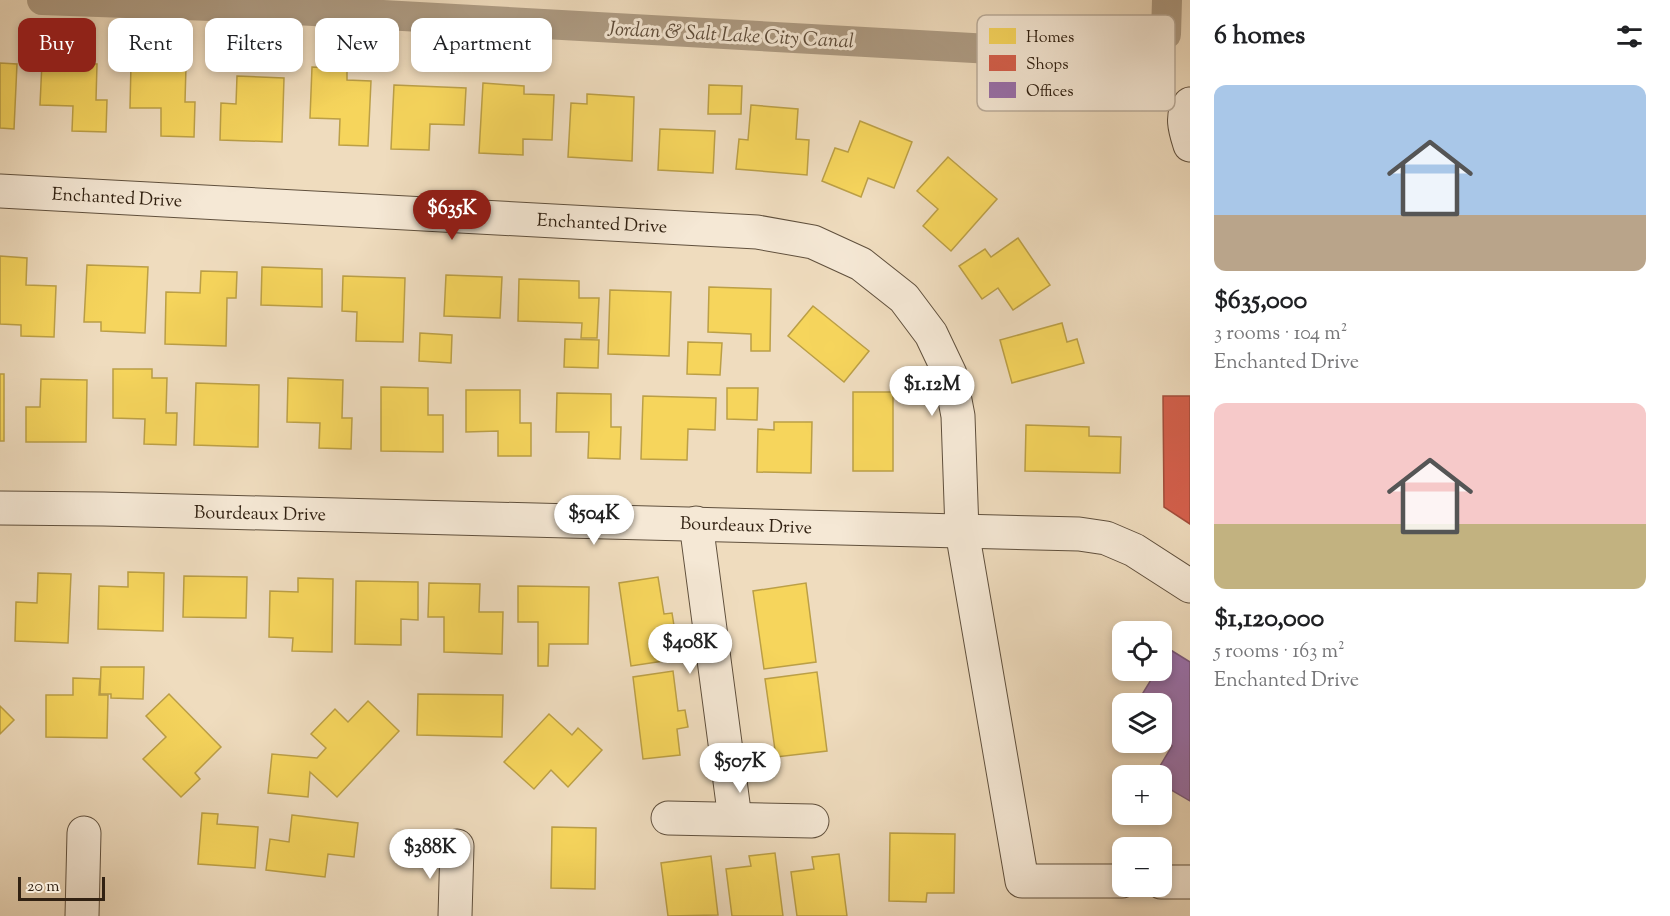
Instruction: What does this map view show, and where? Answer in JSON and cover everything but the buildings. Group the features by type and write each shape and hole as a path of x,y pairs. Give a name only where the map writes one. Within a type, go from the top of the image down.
{"street":[{"path":"1190,105 1187,108 1184,124 1190,145"},
{"name":"Enchanted Drive","path":"0,191 745,231 813,242 861,264 904,298 931,334 950,374 958,416 962,531 1022,881 1112,881"},
{"name":"Bourdeaux Drive","path":"0,508 1079,534 1106,538 1134,550 1190,586"},
{"path":"696,523 735,819"},
{"path":"668,818 812,821"},
{"path":"82,916 84,833"},
{"path":"455,916 457,846"},
{"path":"1172,882 1190,882"}],"waterway":[{"name":"Jordan & Salt Lake City Canal","path":"42,0 240,7 977,48"},
{"name":"Jordan & Salt Lake City Canal","path":"1167,0 1167,15"}]}
